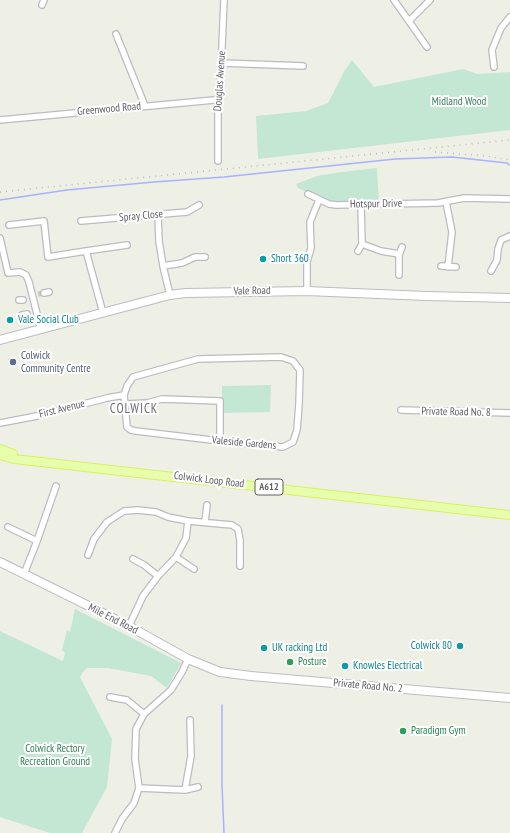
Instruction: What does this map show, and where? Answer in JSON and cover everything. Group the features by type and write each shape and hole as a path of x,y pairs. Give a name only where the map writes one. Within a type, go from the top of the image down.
{"main road":[{"name":"Colwick Loop Road","path":"0,449 27,459"},
{"name":"Colwick Loop Road","path":"0,455 14,459 27,459 510,515"}],"street":[{"name":"Douglas Avenue","path":"218,162 218,99 220,96 222,63 224,0"},
{"path":"394,0 427,47"},
{"path":"409,21 430,0"},
{"path":"494,67 492,50 501,28 510,17"},
{"path":"116,34 145,106"},
{"path":"222,63 303,66"},
{"name":"Greenwood Road","path":"0,120 218,99"},
{"name":"Hotspur Drive","path":"308,194 329,204 336,205 446,202 464,198 510,198"},
{"path":"307,290 307,262 311,248 310,222 319,200"},
{"path":"446,202 452,232 448,266"},
{"name":"Spray Close","path":"81,221 187,212 199,205"},
{"path":"358,251 362,244 361,205"},
{"path":"158,215 159,241 170,295"},
{"path":"9,225 44,221 48,257 127,245"},
{"path":"491,271 496,265 498,244 501,240 510,236"},
{"path":"0,238 8,273 20,272 26,275 30,282 33,296 30,313 41,330"},
{"path":"362,244 381,251 399,254"},
{"path":"399,275 399,254 402,247"},
{"path":"86,251 102,313"},
{"path":"163,266 182,263 195,257 205,257"},
{"path":"496,265 502,269"},
{"path":"441,266 456,267"},
{"name":"Vale Road","path":"0,340 170,295 196,292 307,290 426,296 510,298"},
{"name":"Valeside Gardens","path":"281,357 293,361 300,370 298,423 293,442 283,447 131,430 126,424 124,395 127,386 133,377 198,359 281,357"},
{"name":"First Avenue","path":"0,423 37,416 124,395"},
{"path":"125,404 147,403 162,399 220,401 220,441"},
{"name":"Private Road No. 8","path":"401,410 510,413"},
{"path":"24,574 37,541 51,491 56,486"},
{"path":"205,522 206,505"},
{"path":"88,554 94,539 107,522 124,512 138,510 156,512 168,517 188,521 232,525 238,529 240,540 240,566"},
{"path":"129,626 143,596 158,576 176,557 186,538 188,521"},
{"path":"8,527 18,529 37,541"},
{"path":"176,557 194,569"},
{"path":"134,559 144,564 158,576"},
{"name":"Mile End Road","path":"0,562 129,626 188,659 227,673"},
{"path":"117,832 122,819 134,803 139,788 135,758 136,729 144,714 171,690 188,659"},
{"name":"Private Road No. 2","path":"227,673 510,698"},
{"path":"110,697 127,700 144,714"},
{"path":"185,790 191,756 190,720"},
{"path":"139,788 185,790 198,786"}],"green space":[{"name":"Midland Wood","path":"352,60 374,87 463,69 478,74 510,72 510,130 258,159 256,116 306,111 328,103 345,70"},
{"path":"377,168 379,203 332,202 323,200 298,188 296,184 317,176"},
{"path":"271,385 270,412 222,413 222,386"},
{"name":"Colwick Rectory Recreation Ground","path":"75,609 181,663 167,688 151,676 108,668 87,668 83,672 80,677 112,739 107,787 82,833 50,833 0,817 0,631 63,661 65,653 62,650 67,630 70,632"}],"waterway":[{"path":"0,200 67,190 224,177 395,159 452,157 507,163 509,165"},
{"path":"222,705 222,785 224,833"}],"tunnel":[{"path":"38,294 44,293"}],"railway":[{"path":"0,192 510,140"},
{"path":"435,152 486,156 510,160"}],"place":[{"name":"Short 360","path":"263,259"},
{"name":"Vale Social Club","path":"10,320"},
{"name":"Colwick Community Centre","path":"13,362"},
{"name":"Colwick 80","path":"460,646"},
{"name":"UK racking Ltd","path":"264,648"},
{"name":"Posture","path":"290,662"},
{"name":"Knowles Electrical","path":"345,666"},
{"name":"Paradigm Gym","path":"403,731"}],"district":[{"name":"COLWICK","path":"134,409"}]}
